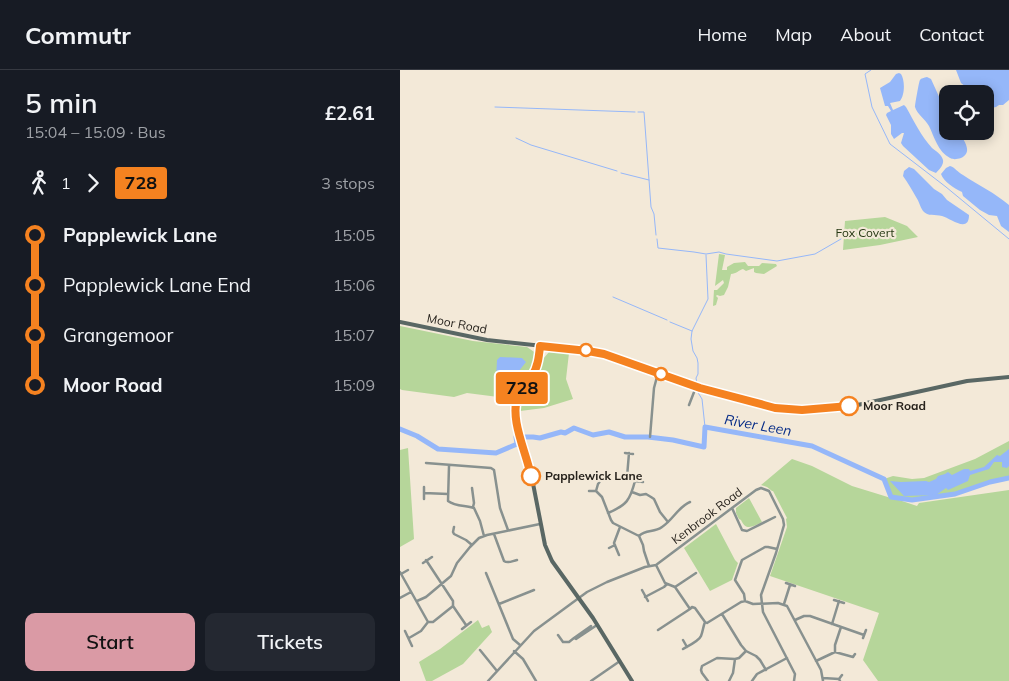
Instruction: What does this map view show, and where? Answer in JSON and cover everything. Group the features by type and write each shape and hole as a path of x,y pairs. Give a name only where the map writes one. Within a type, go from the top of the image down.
{"main road":[{"name":"Moor Road","path":"400,322 487,340 604,354 696,387 775,408 802,410 854,406 967,382 1009,377"},
{"path":"540,346 533,375 519,391 516,408 518,430 529,464 545,545 560,574 597,624 632,681"}],"street":[{"path":"650,437 654,388 658,373"},
{"path":"689,405 696,387"},
{"path":"625,453 631,454 627,477 629,480 643,482"},
{"path":"426,463 494,470 500,508 508,531"},
{"path":"449,466 448,502 465,507 473,507"},
{"path":"596,491 601,480"},
{"path":"608,512 626,503 635,481"},
{"path":"424,487 424,499"},
{"path":"472,488 473,507 480,521 484,536"},
{"name":"Kenbrook Road","path":"488,681 514,651 540,626 587,592 607,582 656,565 758,488 767,489 784,522 784,528 762,595 762,604"},
{"path":"589,491 596,491 602,497 612,522 639,536 649,566"},
{"path":"632,492 652,497 668,522"},
{"path":"424,493 448,494"},
{"path":"681,501 683,506"},
{"path":"639,536 644,531 662,528 683,506 690,502"},
{"path":"732,508 744,531 775,517"},
{"path":"417,601 426,597 451,576 457,563 480,538 540,524"},
{"path":"619,555 615,540 620,527"},
{"path":"454,528 454,534 472,545"},
{"path":"494,534 504,561 506,563 517,560"},
{"path":"608,548 615,545"},
{"path":"745,601 744,594 735,580 742,560 765,547 777,550"},
{"path":"423,563 432,557"},
{"path":"426,560 453,601 453,606 466,625"},
{"path":"509,562 511,568"},
{"path":"656,565 666,584 675,587 690,609"},
{"path":"408,570 401,573 428,622"},
{"path":"675,587 696,574 694,570"},
{"path":"486,575 513,639 520,646"},
{"path":"786,583 795,586"},
{"path":"646,597 664,588 666,584"},
{"path":"784,604 790,585"},
{"path":"499,604 534,590"},
{"path":"642,590 648,601"},
{"path":"400,598 411,592"},
{"path":"834,600 844,603"},
{"path":"683,650 700,638 705,622 740,602 745,601 753,604 778,603 784,604 790,610 821,670 823,680 839,680 842,675"},
{"path":"832,624 839,601"},
{"path":"762,604 764,615 795,674 794,681"},
{"path":"409,638 421,631 428,622 432,622 453,606"},
{"path":"658,630 692,607 695,608 705,622"},
{"path":"722,614 738,641 746,651 760,660 766,670"},
{"path":"795,620 806,616 841,627 864,637 866,630"},
{"path":"462,629 470,622"},
{"path":"558,635 563,642 569,642 597,624"},
{"path":"835,652 835,645 841,627"},
{"path":"405,631 412,646"},
{"path":"683,640 687,647"},
{"path":"480,650 497,671"},
{"path":"514,651 523,659 536,681"},
{"path":"708,681 702,673 702,666 717,658 734,659 742,656 746,651"},
{"path":"816,661 835,652 854,657"},
{"path":"752,681 758,674 787,658"},
{"path":"729,681 733,673 734,659"},
{"path":"591,681 620,661"}],"green space":[{"name":"Fox Covert","path":"885,217 907,226 918,237 843,250 845,221"},
{"path":"719,254 725,255 722,270 727,270 727,267 734,263 745,262 748,266 759,266 762,263 776,264 777,266 764,274 754,272 754,268 746,271 743,269 731,274 724,295 716,296 718,298 716,305 713,306 714,290 717,290 724,283 723,280 715,286"},
{"path":"400,326 473,341 527,347 537,354 536,364 519,388 515,399 467,393 454,397 402,390 400,389"},
{"path":"549,352 569,353 566,379 573,399 544,408 520,411 525,391 535,378 543,359"},
{"path":"1009,441 1009,478 990,482 955,494 912,500 893,498 917,506 919,503 1009,490 1009,681 878,681 863,660 879,613 770,576 787,527 787,518 773,491 761,485 792,459 812,466 852,486 891,498 884,479 893,476 912,479 924,478 975,459"},
{"path":"408,448 414,539 400,547 400,450"},
{"path":"749,498 762,522 747,527 739,519 736,508"},
{"path":"716,524 738,563 732,580 710,591 684,548"},
{"path":"478,620 482,628 489,625 492,632 463,664 432,681 426,681 419,662 440,649"}],"water":[{"path":"956,70 1009,70 1009,100 1003,105 994,107 994,85 964,85"},
{"path":"899,73 903,80 903,95 900,101 890,103 893,110 904,105 906,107 924,138 941,156 943,164 936,173 929,170 903,146 901,143 904,133 894,139 891,134 891,125 886,115 891,111 888,106 885,106 880,88"},
{"path":"927,77 931,79 939,97 939,140 964,140 967,152 961,158 951,159 942,152 929,126 916,110 915,105 921,79"},
{"path":"950,166 1009,205 1009,232 1001,226 997,216 989,215 980,210 963,196 962,192 944,180 941,174"},
{"path":"909,167 914,169 947,200 969,215 968,221 963,224 942,216 925,213 903,176 904,171"},
{"path":"500,357 522,358 526,362 511,381 499,383 496,379 497,360"},
{"path":"1009,449 1009,466 1007,468 1002,467 1002,462 994,462 989,469 970,475 968,481 948,490 946,488 936,495 904,496 890,481 929,482 948,472 952,475 964,469 969,469 970,471 984,467 997,455 1000,456"}],"waterway":[{"path":"871,70 865,74 872,107 890,144 1009,239"},
{"path":"495,107 635,112"},
{"path":"638,112 644,112 651,207 654,214 656,235"},
{"path":"516,138 531,145 617,171"},
{"path":"621,173 649,180"},
{"path":"657,239 658,248 706,254 719,252 777,261 815,254 841,239"},
{"path":"697,384 698,363 691,339 692,331 708,299 706,255"},
{"path":"613,297 667,320"},
{"path":"670,322 692,331"},
{"path":"697,391 702,399 705,427"},
{"name":"River Leen","path":"400,429 417,436 438,449 496,453 517,444 516,437 540,438 561,432 565,433 574,428 593,435 609,432 625,437 673,440 704,447 705,427 812,446 884,479 891,497 912,500 955,494 990,482 1009,478"}],"bus line":[{"name":"728","path":"531,476 518,430 516,402 519,391 535,371 540,346 604,354 700,388 775,408 802,410 849,406"}],"place":[{"name":"Moor Road","path":"849,406"},
{"name":"Papplewick Lane","path":"531,476"}]}
